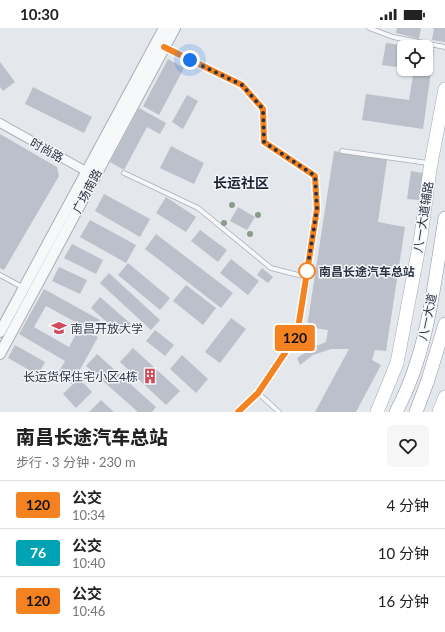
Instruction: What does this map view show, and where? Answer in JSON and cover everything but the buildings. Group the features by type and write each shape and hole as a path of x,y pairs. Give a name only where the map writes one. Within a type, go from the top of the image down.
{"main road":[{"name":"八一大道辅路","path":"377,412 397,363 421,236 431,163 445,89"},
{"name":"八一大道","path":"396,412 413,374 425,332 445,218"},
{"name":"八一大道","path":"416,412 444,339 445,324"}],"street":[{"path":"90,174 164,28"},
{"name":"广场南路","path":"0,354 28,290 90,174 175,28"},
{"name":"时尚路","path":"0,123 90,174"},
{"path":"0,332 28,290"},
{"path":"425,332 444,339"}],"lane":[{"path":"369,28 393,37 445,47"},
{"path":"164,47 242,85 263,109 264,142 315,176 317,209 297,335 258,393 238,412"},
{"path":"342,151 431,163"},
{"path":"124,173 198,208 271,268 306,277"},
{"path":"0,275 28,290"},
{"path":"258,393 279,412"}],"bus line":[{"name":"120","path":"164,47 242,85 263,109 264,142 315,176 317,209 297,335 258,393 238,412"}],"place":[{"name":"南昌长途汽车总站","path":"307,271"},
{"name":"南昌开放大学","path":"59,328"},
{"name":"长运货保住宅小区4栋","path":"150,376"}],"district":[{"name":"长运社区","path":"241,182"}],"route":[{"path":"190,60 242,85 263,109 264,142 315,176 317,209 306,277 307,271"}]}
